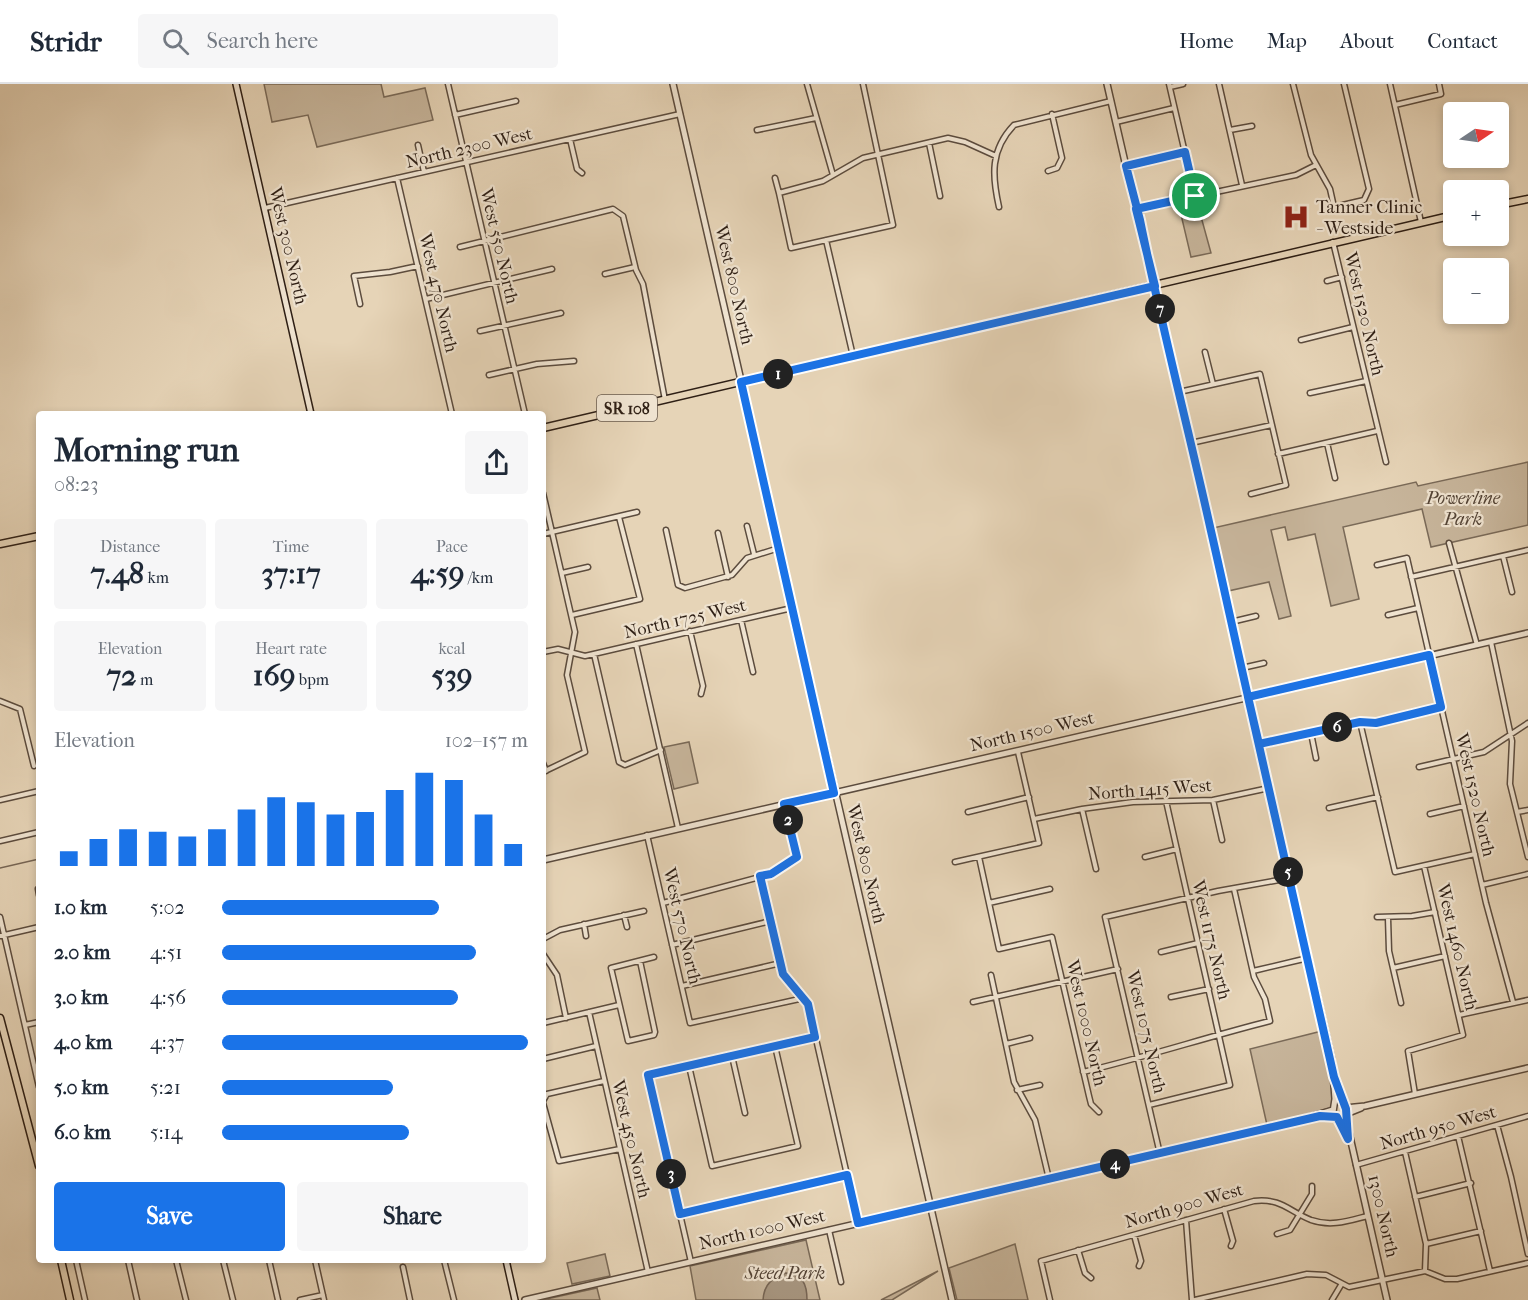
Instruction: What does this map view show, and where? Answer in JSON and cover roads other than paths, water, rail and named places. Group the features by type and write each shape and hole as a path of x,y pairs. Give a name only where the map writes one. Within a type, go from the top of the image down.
{"main road":[{"path":"1509,203 1528,199"},
{"name":"SR 108","path":"546,427 1443,217"},
{"path":"0,544 36,537"},
{"path":"0,1018 36,1155"},
{"path":"62,1263 70,1300"}],"street":[{"name":"West 300 North","path":"236,84 310,411"},
{"name":"West 550 North","path":"448,84 524,411"},
{"name":"West 800 North","path":"673,84 952,1300"},
{"path":"807,84 833,175"},
{"path":"775,178 791,248 893,225 863,84"},
{"path":"1107,84 1308,958 1334,1077 1335,1113"},
{"path":"1183,84 1170,86 1195,196"},
{"path":"1219,84 1242,185"},
{"path":"1293,84 1311,155 1330,189 1334,207 1358,203 1368,195 1369,189 1344,84"},
{"path":"1390,84 1421,222"},
{"path":"1395,105 1441,94 1439,84"},
{"path":"999,207 992,175 996,156 1014,125 1111,100"},
{"path":"455,115 516,101"},
{"path":"1116,122 1174,108"},
{"name":"North 2300 West","path":"265,208 680,114"},
{"path":"1048,171 1058,168 1062,158 1052,114"},
{"path":"757,130 816,118"},
{"path":"1230,130 1252,126"},
{"path":"570,139 577,169 582,174"},
{"path":"779,193 815,184 863,158 929,143 956,139 996,156"},
{"path":"929,143 940,196"},
{"path":"418,145 424,172"},
{"path":"1126,166 1185,152"},
{"path":"1136,209 1296,175 1316,165"},
{"name":"West 470 North","path":"397,178 451,411"},
{"path":"460,247 484,239 613,209 619,211 623,216 635,267 648,307 649,326 664,400"},
{"path":"826,240 854,357"},
{"name":"West 1520 North","path":"1333,242 1386,462"},
{"path":"360,304 354,276 390,273 418,266"},
{"path":"605,274 635,267"},
{"path":"426,299 552,269"},
{"path":"1327,281 1342,277"},
{"path":"480,331 561,313"},
{"path":"1301,340 1353,327"},
{"path":"1205,352 1213,384"},
{"path":"489,375 514,369 574,361"},
{"path":"1179,392 1260,374 1286,485 1251,494"},
{"path":"1310,393 1366,381"},
{"path":"1191,443 1272,425"},
{"path":"1278,454 1377,431"},
{"path":"1327,442 1335,478"},
{"path":"546,506 575,632 567,675 585,752 546,770"},
{"path":"546,533 637,512"},
{"path":"572,615 640,599 619,517"},
{"path":"747,526 754,554"},
{"path":"666,530 681,587 728,577 754,554 779,548"},
{"path":"718,533 728,577"},
{"path":"1449,543 1477,645"},
{"path":"1411,577 1528,550"},
{"path":"1503,556 1512,592"},
{"name":"West 1520 North","path":"1377,565 1407,558 1482,885 1513,1002"},
{"path":"562,573 588,567"},
{"name":"North 1725 West","path":"572,653 585,656 792,608"},
{"path":"1388,615 1418,608"},
{"path":"1231,622 1256,616"},
{"path":"741,620 753,672"},
{"path":"690,632 703,686 701,694"},
{"name":"North 1500 West","path":"546,859 1528,633"},
{"path":"1491,642 1511,733 1510,784 1527,855"},
{"path":"636,644 678,828"},
{"path":"546,651 558,649 572,653"},
{"path":"594,654 619,762 625,765 660,750"},
{"path":"1242,668 1264,663"},
{"path":"0,701 20,709 34,766"},
{"path":"1259,744 1360,722 1376,723 1441,707"},
{"path":"1360,722 1395,872 1475,854"},
{"path":"1419,767 1484,752 1528,723"},
{"path":"1311,733 1316,758"},
{"path":"955,862 1039,843 1018,752"},
{"name":"North 1415 West","path":"1034,819 1133,802 1213,800 1269,788"},
{"path":"0,800 36,792"},
{"path":"968,812 1029,796"},
{"path":"1329,808 1378,798"},
{"path":"1213,800 1222,840"},
{"name":"West 1175 North","path":"1149,1105 1230,1085 1166,801"},
{"path":"663,903 771,874 797,857 784,804"},
{"path":"1430,814 1464,806"},
{"path":"1082,809 1096,869"},
{"path":"1517,812 1528,810"},
{"path":"0,841 36,833"},
{"name":"West 570 North","path":"647,835 690,1023 805,998"},
{"path":"1145,857 1177,849"},
{"path":"979,857 989,903 1050,889"},
{"name":"West 1460 North","path":"1415,1094 1408,1051 1463,1035 1424,866"},
{"path":"1482,885 1528,874"},
{"path":"760,876 787,980 805,998 858,1223"},
{"path":"1188,897 1290,878"},
{"path":"1083,1072 1138,1059 1270,1021 1265,999 1253,971 1234,889"},
{"name":"West 1075 North","path":"1160,1154 1106,917 1188,897"},
{"name":"West 1000 North","path":"989,903 999,949 1052,937 1091,1104 1099,1112"},
{"path":"546,937 560,930 644,911"},
{"path":"1377,917 1388,918 1435,912"},
{"path":"624,915 627,927"},
{"path":"0,917 2,936 36,1074"},
{"path":"1388,918 1389,951 1401,1003"},
{"path":"672,945 771,921"},
{"path":"584,924 586,936"},
{"path":"2,936 36,928"},
{"path":"1161,952 1198,943"},
{"path":"1393,968 1445,956"},
{"path":"640,961 654,1035 628,1041 610,968 654,957"},
{"path":"546,958 558,975 566,1018"},
{"path":"1253,971 1308,958"},
{"path":"682,986 781,963"},
{"path":"973,1002 1118,969"},
{"path":"991,975 1017,1090 1035,1120 1049,1179"},
{"path":"1172,997 1209,989"},
{"path":"1459,1015 1528,1000"},
{"path":"546,1022 619,1005"},
{"name":"West 450 North","path":"589,1012 648,1272"},
{"path":"25,1025 36,1023"},
{"path":"691,1262 648,1075 815,1037"},
{"path":"1006,1044 1030,1038"},
{"path":"546,1058 597,1046"},
{"path":"689,1066 712,1166 798,1146 775,1046"},
{"path":"732,1056 746,1113"},
{"path":"1335,1113 1528,1068"},
{"name":"1300 North","path":"1334,1077 1345,1111 1348,1139"},
{"path":"546,1094 604,1081"},
{"path":"1017,1090 1040,1084"},
{"path":"1335,1113 1345,1111"},
{"path":"546,1113 559,1161 620,1149"},
{"name":"North 1000 West","path":"525,1300 1335,1113"},
{"name":"1300 North","path":"1335,1113 1348,1139 1356,1165 1387,1300"},
{"name":"North 950 West","path":"1356,1165 1528,1116"},
{"path":"1497,1125 1528,1254"},
{"path":"1458,1136 1490,1271"},
{"path":"1405,1152 1426,1244 1425,1271"},
{"path":"680,1214 847,1175"},
{"path":"1415,1197 1470,1183"},
{"path":"1277,1234 1290,1230 1312,1194 1312,1186"},
{"name":"North 900 West","path":"1050,1300 1041,1261 1224,1209 1267,1200 1329,1224 1367,1216"},
{"path":"1224,1209 1233,1241 1231,1246"},
{"path":"1186,1220 1193,1300 1307,1274 1326,1275 1341,1285 1354,1287 1425,1271 1450,1280 1528,1263"},
{"path":"829,1230 841,1282"},
{"path":"1426,1244 1481,1231"},
{"path":"1134,1235 1141,1261 1139,1266"},
{"path":"1078,1250 1086,1274 1091,1278"},
{"path":"77,1263 85,1300"},
{"path":"129,1263 137,1300"},
{"path":"177,1263 186,1300"},
{"path":"224,1263 232,1300"},
{"path":"270,1263 278,1300"},
{"path":"300,1300 323,1297 316,1263"},
{"path":"445,1263 454,1300"},
{"path":"507,1263 515,1300"},
{"path":"403,1267 410,1300"},
{"path":"1332,1300 1341,1285"}],"waterway":[{"path":"0,868 36,860"}],"place":[{"name":"Tanner Clinic - Westside","path":"1296,217"}],"park label":[{"name":"Powerline Park","path":"1463,508"},
{"name":"Steed Park","path":"785,1273"}]}
